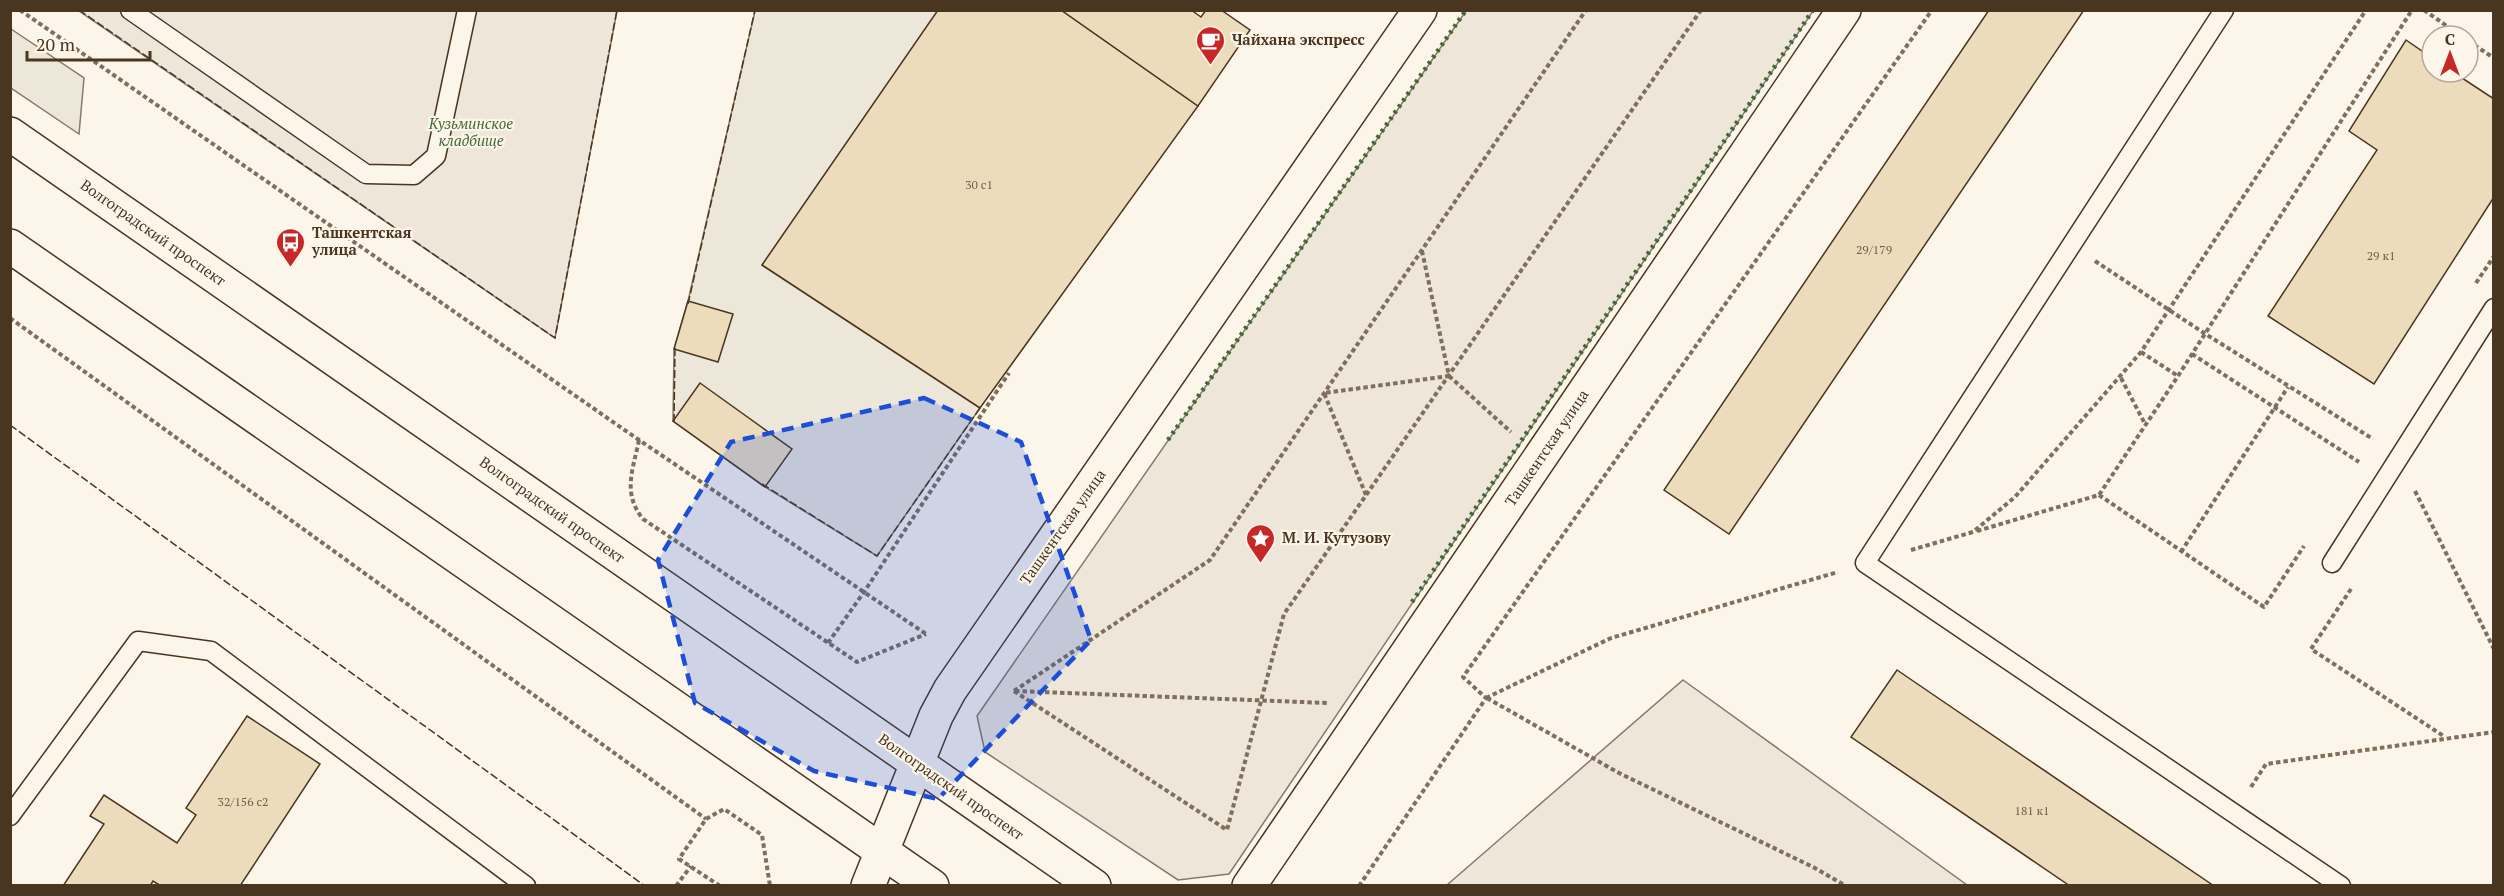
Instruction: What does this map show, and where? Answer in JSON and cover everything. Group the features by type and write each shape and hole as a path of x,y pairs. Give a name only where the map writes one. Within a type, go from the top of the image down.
{"main road":[{"name":"Ташкентская улица","path":"868,885 916,763 950,690 1420,10"},
{"name":"Ташкентская улица","path":"1249,885 1844,10"},
{"name":"Волгоградский проспект","path":"10,134 1094,885"},
{"path":"10,246 932,885"}],"lane":[{"path":"130,10 366,174 414,175 436,156 467,10"},
{"path":"2224,10 1865,563 2341,885"},
{"path":"2332,563 2493,308"},
{"path":"10,816 138,641 200,649 211,651 526,885"}],"path":[{"path":"20,10 639,440 926,634 857,663 643,519 634,508 630,496 630,483 639,440"},
{"path":"1014,691 1210,560 1586,10"},
{"path":"1014,691 1227,831 1284,614 1701,10"},
{"path":"1845,885 1813,867 1619,773 1486,698 1462,677 1932,10"},
{"path":"1973,532 2015,497 2121,378 2141,352 2366,10"},
{"path":"1359,885 1486,698 1611,638 2099,495 2178,376 2412,10"},
{"path":"2424,10 2444,24"},
{"path":"2480,49 2493,58"},
{"path":"2072,245 2372,441 2378,431"},
{"path":"1422,250 1449,376 1513,434"},
{"path":"2474,285 2493,256"},
{"path":"10,318 705,819"},
{"path":"2141,352 2178,376"},
{"path":"2192,354 2385,479"},
{"path":"828,643 1009,373"},
{"path":"1324,393 1449,376"},
{"path":"2121,378 2145,424"},
{"path":"2181,552 2288,387"},
{"path":"1324,393 1366,496"},
{"path":"2352,471 2363,455"},
{"path":"2398,458 2493,649"},
{"path":"2099,495 2264,607 2308,539"},
{"path":"2332,563 2356,580 2311,649 2447,738"},
{"path":"1014,691 1332,703"},
{"path":"2233,813 2266,764 2493,732"},
{"path":"720,885 679,859 705,819 724,809 762,835 770,885"},
{"path":"676,885 691,866"}],"highlighted area":[{"path":"924,398 1021,442 1091,640 938,799 814,771 695,703 658,560 731,442"}],"green space":[{"name":"Кузьминское кладбище","path":"79,11 617,11 555,338"},
{"path":"1466,11 1813,11 1229,874 1178,880 985,752 977,716"},
{"path":"1683,680 1967,885 1447,885"}],"shaded area":[{"path":"755,11 938,11 762,265 980,408 877,556 765,487 673,421 674,349 688,301"},
{"path":"11,29 84,78 79,134 11,88"}],"building":[{"path":"938,10 1061,10 1198,106 980,408 762,265"},
{"path":"1061,10 1191,10 1201,17 1206,10 1221,10 1250,30 1198,106"},
{"path":"1989,10 2084,10 1729,534 1664,490"},
{"path":"2406,40 2420,50 2420,84 2471,84 2494,99 2494,197 2374,384 2268,316 2377,150 2349,131"},
{"path":"688,301 733,314 718,362 674,349"},
{"path":"700,383 792,449 765,487 673,421"},
{"path":"1897,670 2214,886 2070,886 1851,737"},
{"path":"247,716 320,764 240,886 161,886 153,881 150,886 63,886 104,824 90,816 104,795 177,843 196,815 186,808"}],"hedge":[{"path":"1168,440 1466,10"},
{"path":"1412,602 1813,10"}],"fence":[{"path":"79,10 555,338 617,10"},
{"path":"688,304 755,10"},
{"path":"674,422 675,347"},
{"path":"762,484 877,556 980,408"},
{"path":"10,425 645,886"}],"place":[{"name":"Чайхана экспресс","path":"1211,66"},
{"name":"Ташкентская улица","path":"291,268"},
{"name":"М. И. Кутузову","path":"1261,564"}]}
